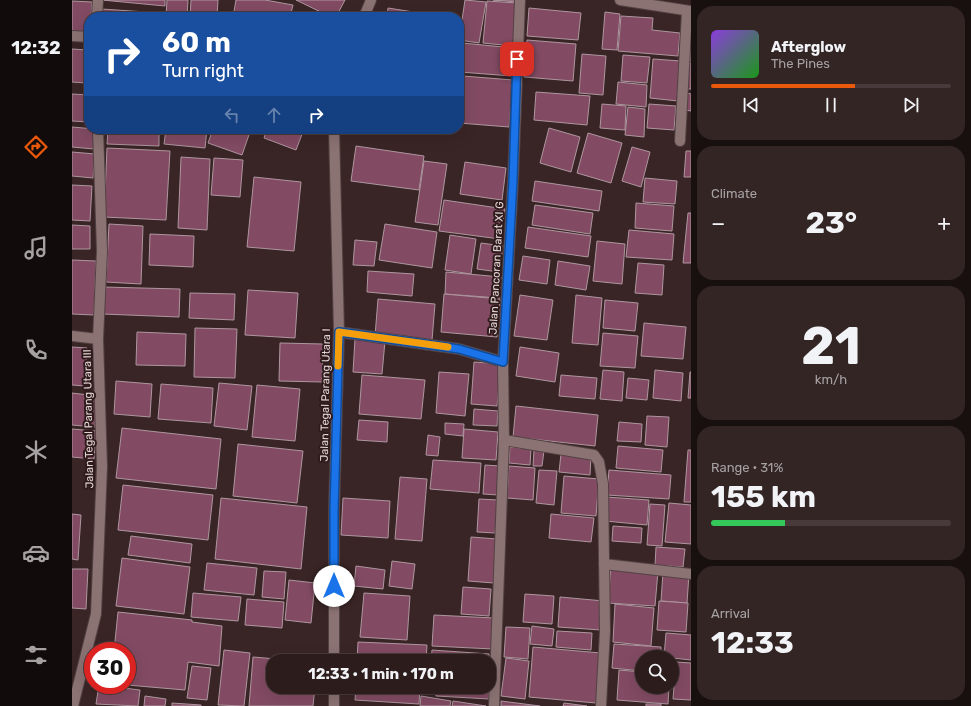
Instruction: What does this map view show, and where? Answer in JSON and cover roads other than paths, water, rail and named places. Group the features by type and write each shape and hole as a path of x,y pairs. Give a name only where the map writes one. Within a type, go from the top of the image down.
{"street":[{"path":"97,12 98,0"},
{"path":"366,12 371,0"},
{"name":"Jalan Pancoran Barat XI G","path":"494,706 504,440 503,362 513,181 520,0"},
{"path":"620,0 689,11 680,141"},
{"path":"72,36 84,37"},
{"name":"Jalan Tegal Parang Utara III","path":"73,706 75,683 96,614 102,467 98,339 102,251 98,134"},
{"name":"Jalan Tegal Parang Utara I","path":"334,134 339,332 334,511 334,654"},
{"path":"339,332 459,349 503,362"},
{"path":"72,336 98,339"},
{"path":"504,440 594,455 599,462 603,484 605,632 601,706"},
{"path":"604,564 691,574"},
{"path":"334,694 334,706"}]}
